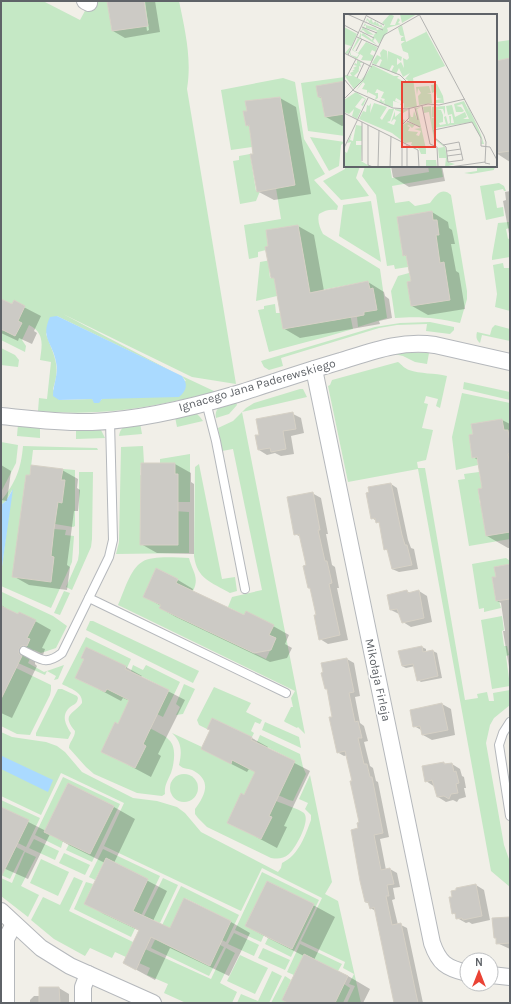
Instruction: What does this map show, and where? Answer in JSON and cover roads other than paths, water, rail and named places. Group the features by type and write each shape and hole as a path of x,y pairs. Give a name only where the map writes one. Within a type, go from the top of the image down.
{"street":[{"name":"Ignacego Jana Paderewskiego","path":"1,416 63,421 110,420 168,411 206,402 384,348 412,343 435,345 510,362"},
{"name":"Mikołaja Firleja","path":"314,369 432,943 436,955 445,965 459,971"},
{"path":"1,912 42,948 70,966 153,1003"},
{"path":"6,1003 6,939 14,924"},
{"path":"83,1003 83,986 88,974"},
{"path":"499,975 510,976"}],"lane":[{"path":"206,402 216,441 245,589"},
{"path":"24,650 45,661 55,659 62,653 108,557 113,540 110,420"},
{"path":"89,598 286,693"},
{"path":"510,722 503,733 499,745 510,816"}],"water":[{"path":"57,316 182,376 186,384 184,392 179,397 102,399 99,403 94,403 92,399 59,400 53,396 57,366 46,330 50,317"},
{"path":"13,489 1,574 1,505 6,501"},
{"path":"2,756 53,780 48,792 1,769"}]}
